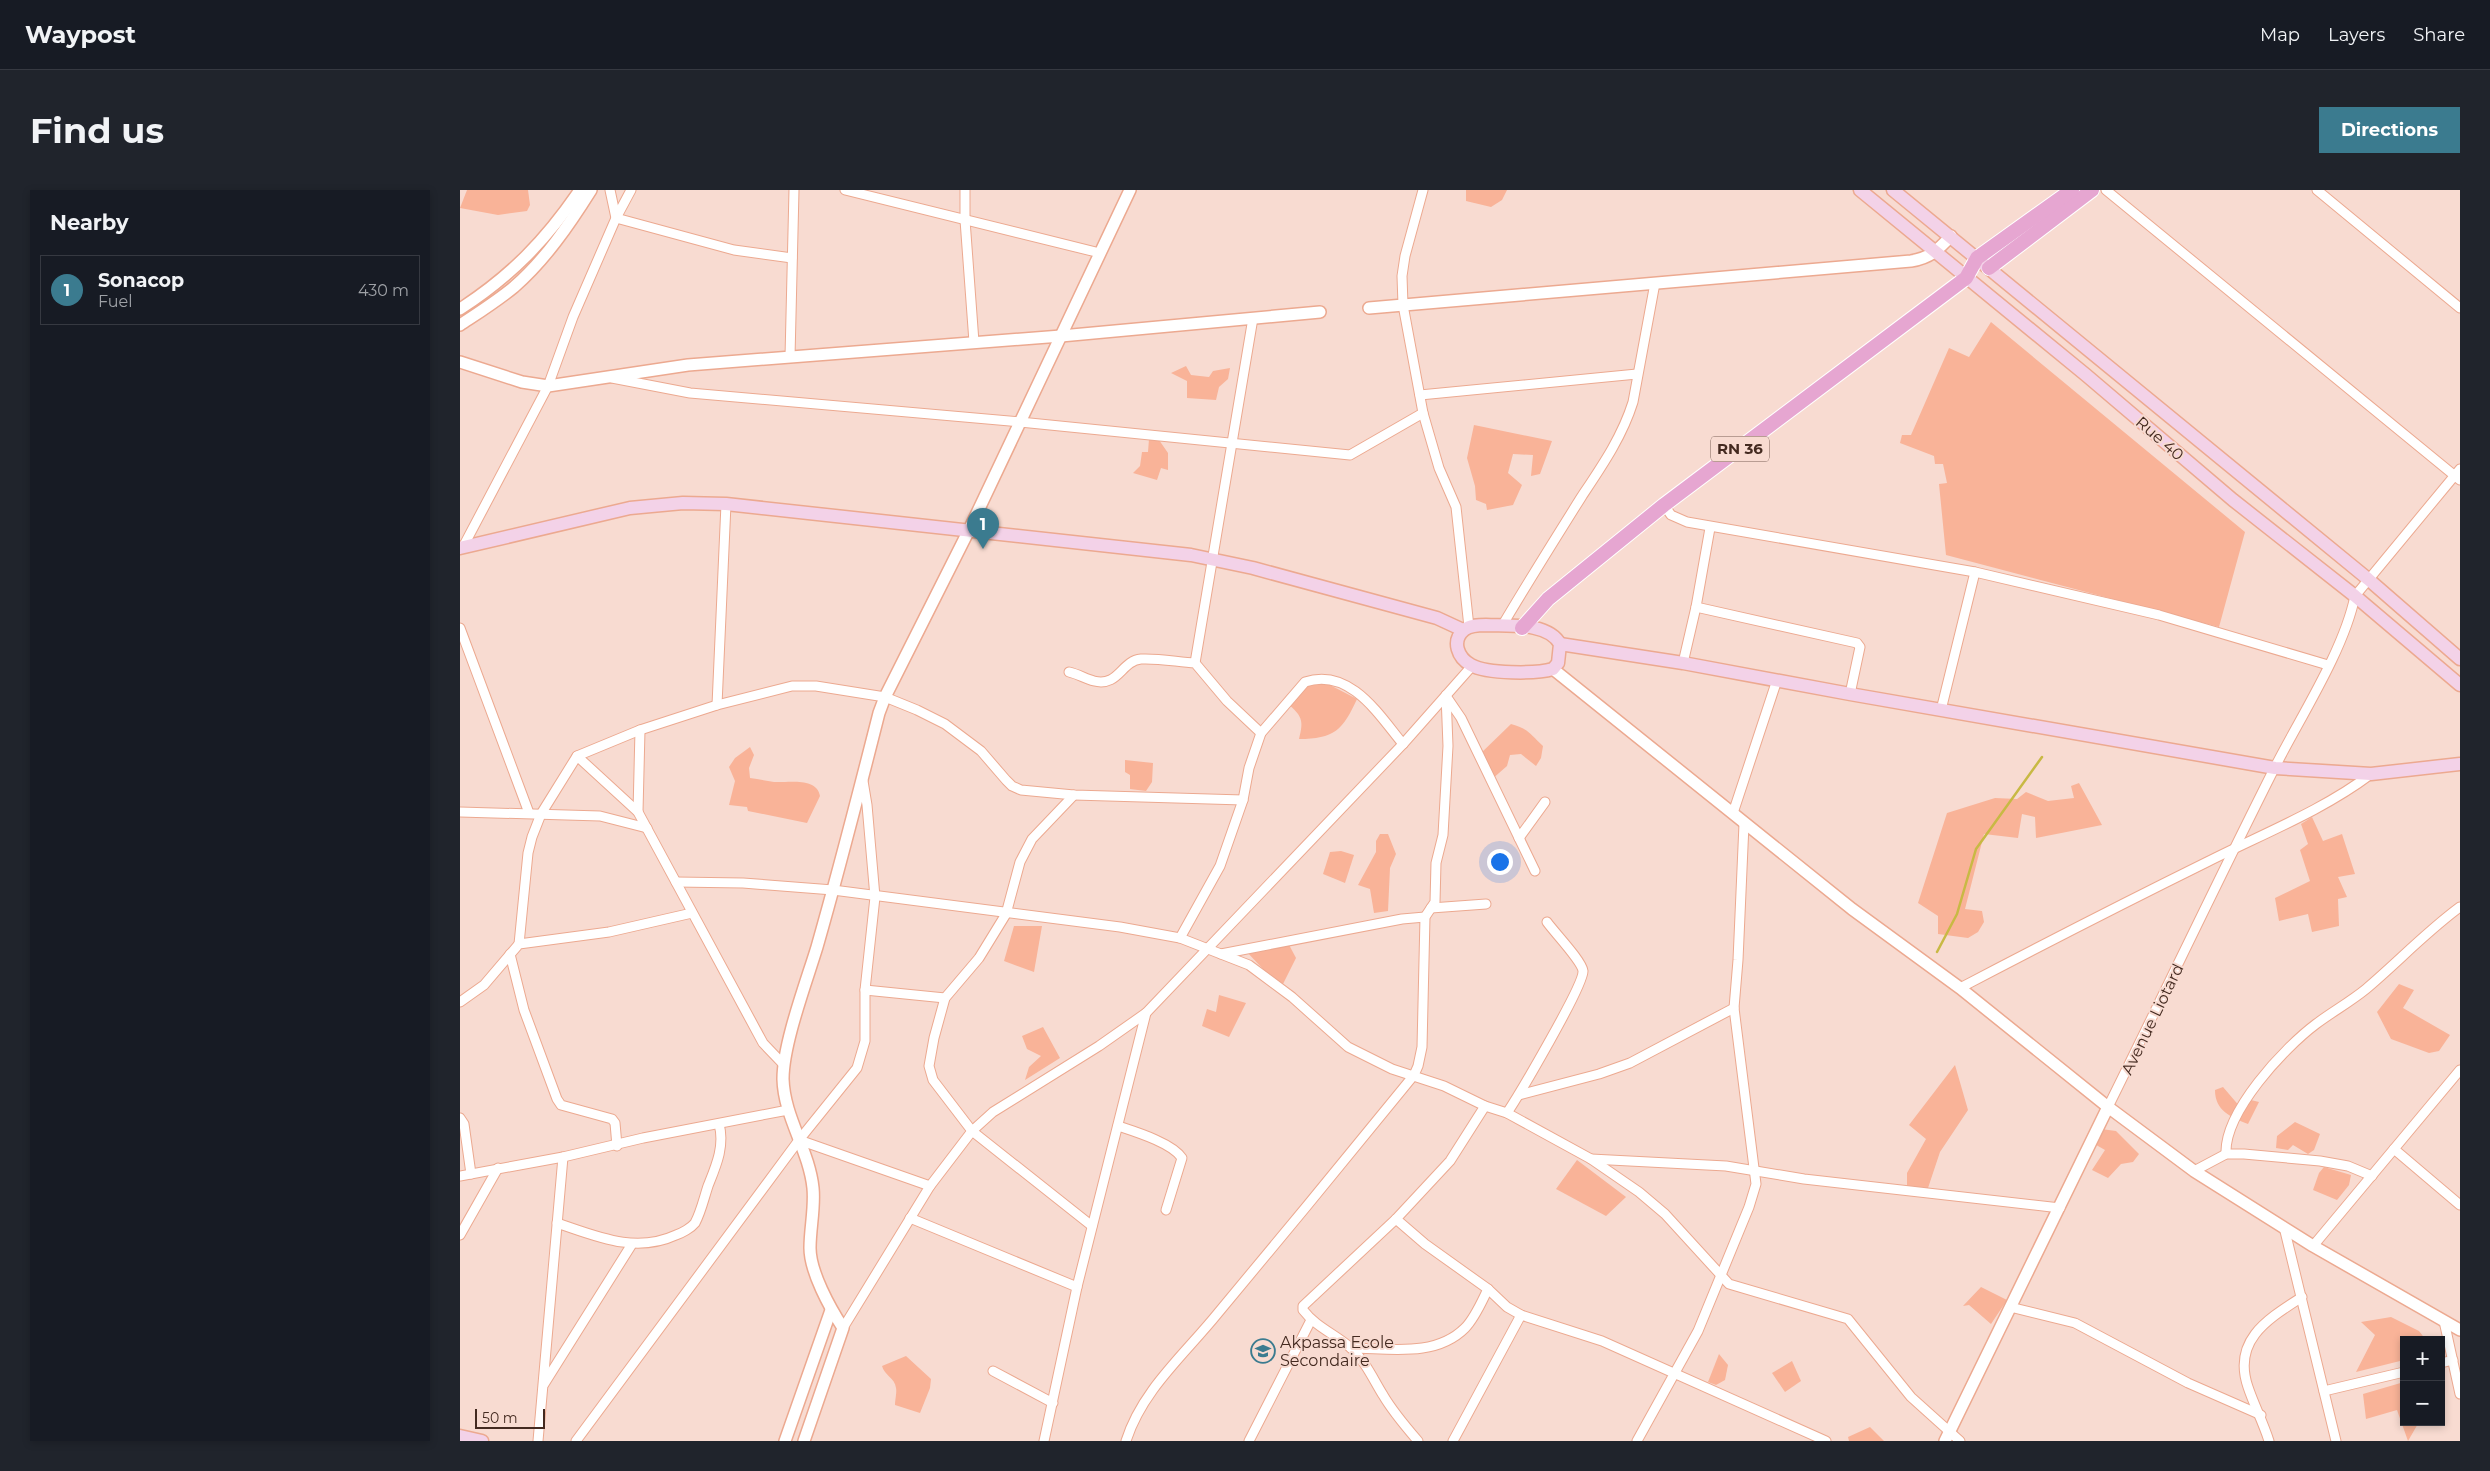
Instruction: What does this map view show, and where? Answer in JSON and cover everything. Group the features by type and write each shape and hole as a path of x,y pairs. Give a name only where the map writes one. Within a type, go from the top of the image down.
{"main road":[{"name":"Rue 40","path":"1860,190 2086,375 2233,500 2355,596 2460,685"},
{"name":"Rue 40","path":"1893,190 2368,579 2460,659"},
{"name":"RN 36","path":"1966,278 1977,258 2072,190"},
{"name":"RN 36","path":"1522,628 1548,599 1664,505 1966,278 1989,268 2092,190"},
{"path":"461,547 630,508 683,503 726,504 1212,559 1437,618 1466,629"},
{"path":"1560,644 1558,663 1553,669 1538,672 1486,669 1472,666 1460,656 1457,650 1459,636 1466,629 1486,624 1522,628 1551,633 1560,644 1683,663 2275,768 2371,774 2460,764"},
{"path":"460,1436 482,1441"}],"street":[{"path":"460,309 504,278 531,253 552,231 580,190"},
{"path":"460,325 514,287 540,262 575,216 591,190"},
{"path":"610,190 616,218"},
{"path":"461,547 548,386 573,317 616,218 632,190"},
{"path":"790,357 794,190"},
{"path":"845,190 1100,253"},
{"path":"966,190 964,220 974,342"},
{"path":"843,1328 831,1310 811,1258 813,1188 788,1110 784,1092 784,1065 863,781 879,713 885,697 969,530 1130,190"},
{"path":"1423,190 1405,256 1402,276 1403,305 1423,413 1439,468 1456,507 1466,629"},
{"path":"2106,190 2458,475 2355,596"},
{"path":"2318,190 2460,308"},
{"path":"616,218 727,249 792,258"},
{"path":"1369,308 1911,261 1924,259 1936,253 1950,236"},
{"path":"1502,626 1538,564 1562,532 1610,454 1630,413 1655,283"},
{"path":"460,362 522,382 548,386 660,368 1061,336 1320,312"},
{"path":"1195,663 1253,318"},
{"path":"1420,394 1637,374"},
{"path":"607,377 690,393 1020,422 1350,455 1423,413"},
{"path":"717,705 726,504"},
{"path":"1664,505 1671,515 1678,520 1710,528 1975,572 2159,616 2328,665"},
{"path":"1683,663 1696,607 1710,528"},
{"path":"1941,710 1975,572"},
{"name":"Avenue Liotard","path":"1948,1437 2108,1107 2275,768 2328,665 2351,613 2355,596"},
{"path":"1696,607 1857,643 1860,647 1850,694"},
{"path":"460,628 530,813"},
{"path":"1069,672 1094,681 1105,681 1114,679 1127,665 1141,659 1195,663 1227,701 1261,733"},
{"path":"804,1441 843,1328 930,1186 972,1131 993,1112 1099,1046 1146,1013 1403,744 1472,666"},
{"path":"1553,669 1852,909 1960,988 2108,1107 2194,1171 2313,1246 2460,1330"},
{"path":"1180,938 1220,866 1242,800 1249,768 1261,733 1305,682 1322,680 1351,688 1365,697 1403,744"},
{"path":"1733,813 1777,680"},
{"path":"460,1002 484,985 519,944 528,853 541,814 577,756 640,730 717,705 798,685 885,697 945,724 981,751 1012,786 1021,790 1074,795 1242,800"},
{"path":"1446,695 1461,718 1535,871"},
{"path":"1126,1441 1145,1397 1218,1314 1414,1075 1418,1066 1422,1047 1425,917 1431,908 1436,894 1436,863 1443,835 1448,746 1446,695"},
{"path":"638,812 640,730"},
{"path":"577,756 638,812 763,1043 784,1065"},
{"path":"1960,988 2349,790 2371,774"},
{"path":"576,1441 799,1140 857,1068 865,1041 866,990 876,897 868,805 863,781"},
{"path":"1074,795 1032,839 1020,862 1006,914 979,958 945,998 934,1038 929,1066 930,1074 972,1131 1092,1226"},
{"path":"1519,838 1546,802"},
{"path":"460,812 600,816 647,828"},
{"path":"1636,1441 1698,1331 1754,1190 1754,1169 1734,1008 1739,952 1744,824"},
{"path":"676,882 743,883 833,890 1006,914 1120,927 1180,938 1249,965 1292,997 1348,1047 1392,1069 1444,1086 1485,1106 1508,1113 1590,1159 1639,1192 1665,1214 1729,1284 1848,1319 1911,1397 1948,1437 1960,1441"},
{"path":"1431,908 1486,904"},
{"path":"2226,1154 2225,1142 2241,1108 2281,1053 2317,1023 2364,991 2431,930 2460,907"},
{"path":"519,944 608,932 692,913"},
{"path":"1221,954 1425,917"},
{"path":"1508,1113 1583,976 1582,966 1547,922"},
{"path":"510,954 524,1010 557,1099 561,1105 612,1119 616,1123 617,1146"},
{"path":"866,990 945,998"},
{"path":"1519,1095 1630,1064 1734,1008"},
{"path":"1044,1441 1077,1287 1146,1013"},
{"path":"2313,1246 2460,1070"},
{"path":"1418,1441 1397,1417 1372,1372 1351,1348 1311,1320 1303,1310 1305,1303 1396,1219 1450,1161 1485,1106"},
{"path":"460,1176 563,1157 617,1146 642,1138 788,1110"},
{"path":"460,1118 464,1124 471,1174"},
{"path":"557,1223 618,1242 632,1244 644,1244 668,1239 694,1224 721,1147 722,1135 719,1124"},
{"path":"1118,1126 1149,1137 1179,1153 1182,1158 1166,1210"},
{"path":"799,1140 930,1186"},
{"path":"2394,1149 2460,1205"},
{"path":"2194,1171 2226,1154 2320,1161 2348,1166 2372,1176"},
{"path":"538,1441 563,1157"},
{"path":"1590,1159 1726,1166 1754,1169 1804,1179 2060,1208"},
{"path":"460,1235 498,1168"},
{"path":"910,1218 1077,1287"},
{"path":"1396,1219 1425,1244 1521,1315 1602,1341 1826,1441"},
{"path":"2284,1227 2336,1441"},
{"path":"543,1385 632,1244"},
{"path":"1351,1348 1398,1350 1437,1344 1464,1329 1488,1289"},
{"path":"2269,1441 2245,1375 2244,1351 2252,1337 2266,1322 2302,1296"},
{"path":"2010,1307 2075,1323 2188,1383 2261,1415"},
{"path":"785,1441 831,1310"},
{"path":"1452,1441 1521,1315"},
{"path":"1250,1441 1311,1320"},
{"path":"2444,1321 2460,1394"},
{"path":"2445,1362 2453,1360"},
{"path":"993,1371 1053,1403"},
{"path":"2324,1391 2400,1373"}],"shaded area":[{"path":"467,190 528,190 530,205 527,211 498,215 460,208"},
{"path":"1466,190 1507,190 1502,200 1491,207 1466,201"},
{"path":"1991,322 2245,532 2219,627 1946,555 1939,484 1947,483 1943,464 1935,464 1934,456 1900,443 1902,435 1911,435 1949,348 1969,357"},
{"path":"1186,366 1191,375 1209,377 1213,371 1230,368 1228,379 1219,387 1216,400 1187,398 1187,381 1171,373"},
{"path":"1474,425 1552,441 1540,474 1531,476 1533,455 1513,454 1508,473 1522,485 1513,505 1487,510 1486,504 1476,500 1475,486 1467,458"},
{"path":"1149,439 1159,440 1168,453 1168,470 1161,468 1157,480 1133,473 1140,466 1142,452 1148,452"},
{"path":"1305,682 1328,684 1357,699 1342,725 1329,735 1311,739 1299,739 1301,719 1296,711 1287,703"},
{"path":"1511,724 1526,730 1543,746 1541,758 1536,766 1521,754 1510,755 1507,766 1491,780 1478,756"},
{"path":"750,747 754,755 749,768 750,778 774,782 808,783 818,790 820,796 807,823 748,811 747,807 729,805 735,781 729,767 735,758"},
{"path":"1125,760 1153,763 1152,782 1146,791 1130,789 1130,775 1125,772"},
{"path":"2079,783 2102,825 2036,838 2035,817 2022,814 2018,838 1984,834 1965,909 1982,911 1984,922 1978,932 1968,938 1938,934 1938,916 1918,903 1947,813 1995,798 2017,799 2026,792 2048,801 2074,798 2071,786"},
{"path":"2312,817 2323,841 2342,834 2355,874 2338,877 2347,897 2338,899 2339,926 2312,932 2308,914 2279,921 2275,898 2310,881 2300,850 2308,844 2301,824"},
{"path":"1380,834 1388,834 1396,854 1390,868 1388,911 1374,913 1370,889 1358,885 1376,852 1376,841"},
{"path":"1341,851 1354,855 1345,883 1323,874 1330,852"},
{"path":"1014,926 1042,926 1034,972 1004,961"},
{"path":"1287,941 1296,958 1281,988 1245,950"},
{"path":"2399,984 2414,990 2403,1008 2450,1035 2439,1051 2429,1053 2391,1039 2377,1012"},
{"path":"1219,995 1246,1003 1229,1037 1202,1026 1207,1009 1216,1012"},
{"path":"1043,1027 1060,1058 1025,1080 1029,1067 1041,1056 1027,1049 1022,1036"},
{"path":"1955,1065 1968,1110 1940,1152 1927,1191 1907,1191 1907,1173 1926,1139 1909,1125"},
{"path":"2223,1087 2241,1108 2247,1099 2259,1102 2248,1124 2230,1116 2221,1108 2215,1090"},
{"path":"2295,1122 2320,1134 2314,1150 2308,1154 2293,1145 2288,1150 2276,1148 2277,1136"},
{"path":"2101,1129 2116,1131 2139,1154 2133,1162 2121,1164 2108,1178 2092,1170 2105,1150 2091,1142"},
{"path":"1577,1160 1626,1197 1606,1216 1556,1189"},
{"path":"2324,1167 2351,1175 2349,1185 2337,1200 2313,1190 2319,1173"},
{"path":"1981,1287 2007,1300 1991,1324 1969,1305 1963,1306"},
{"path":"2391,1317 2419,1331 2423,1336 2400,1336 2400,1361 2356,1372 2375,1335 2361,1322"},
{"path":"1719,1354 1728,1365 1725,1380 1716,1385 1708,1382"},
{"path":"906,1356 931,1379 930,1388 920,1413 895,1405 895,1385 882,1366"},
{"path":"1792,1361 1801,1381 1785,1392 1772,1373"},
{"path":"2400,1383 2400,1418 2397,1410 2366,1419 2363,1394"},
{"path":"2403,1426 2417,1426 2408,1441"},
{"path":"1870,1427 1884,1441 1849,1441 1848,1437"}],"waterway":[{"path":"1937,952 1957,914 1976,849 2042,757"}],"place":[{"name":"Sonacop","path":"983,549"},
{"name":"Akpassa Ecole Secondaire","path":"1263,1351"}]}
